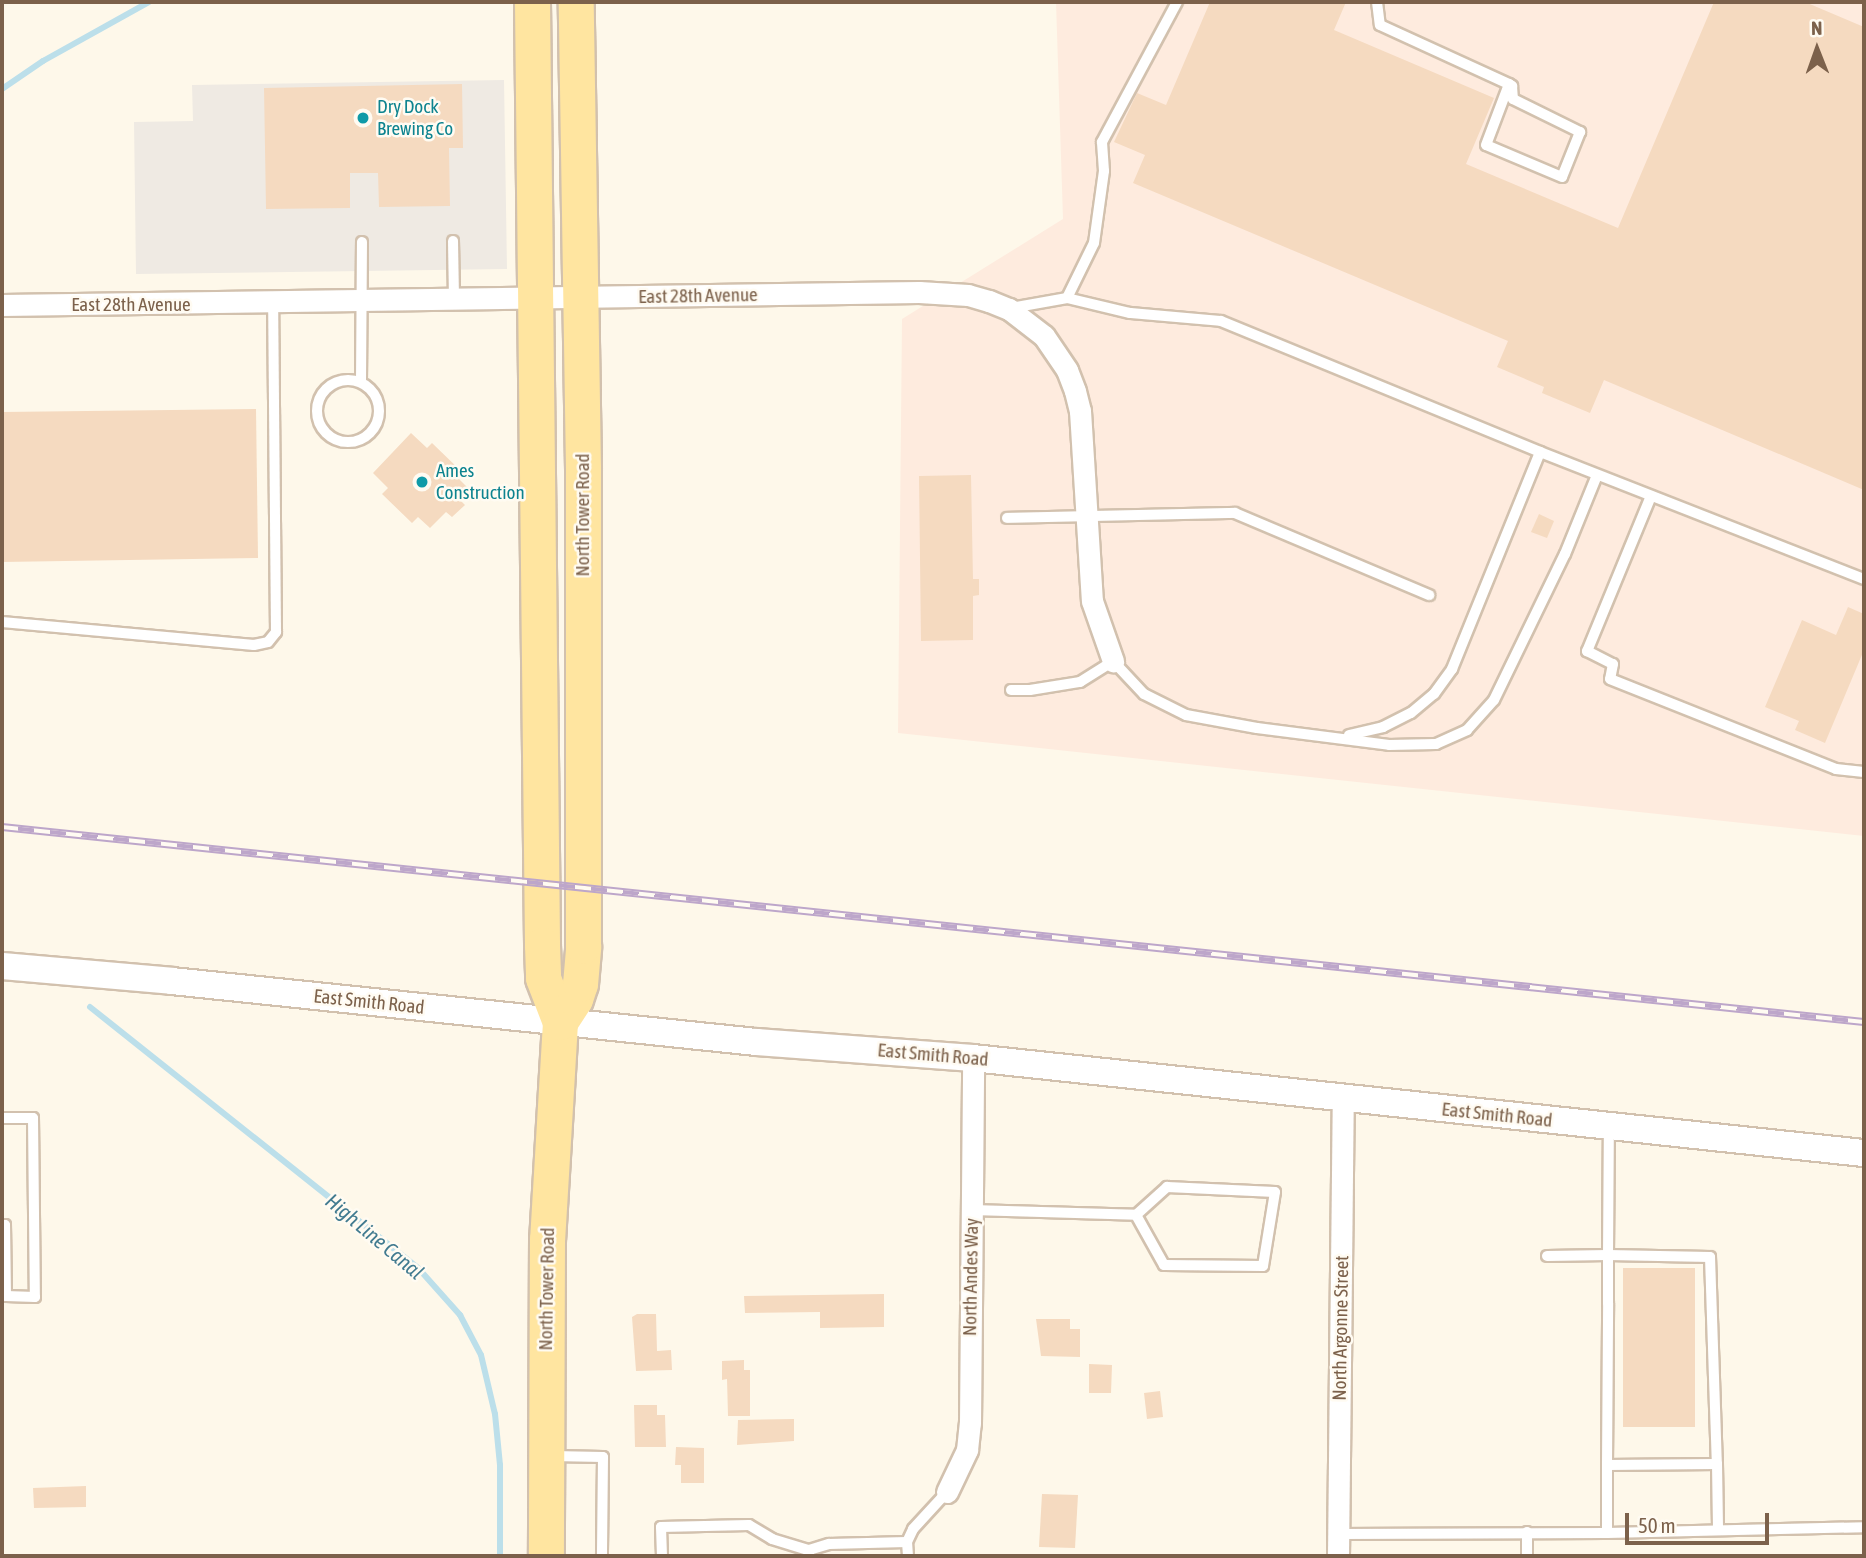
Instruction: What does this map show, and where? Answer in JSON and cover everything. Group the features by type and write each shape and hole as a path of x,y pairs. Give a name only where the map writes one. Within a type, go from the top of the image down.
{"main road":[{"name":"North Tower Road","path":"532,2 542,945 543,978 560,1022 547,1239 546,1556"},
{"name":"North Tower Road","path":"560,1022 575,999 580,984 583,946 581,298 576,2"}],"street":[{"name":"East 28th Avenue","path":"2,306 946,292 968,295 1009,309 1044,336 1067,370 1080,411 1092,601 1113,661"},
{"name":"East Smith Road","path":"2,966 756,1042 973,1058 1343,1100 1864,1153"},
{"name":"North Andes Way","path":"947,1492 967,1450 970,1423 973,1058"},
{"name":"North Argonne Street","path":"1338,1556 1343,1100"}],"lane":[{"path":"1067,298 1094,243 1104,171 1102,142 1177,2"},
{"path":"1377,2 1380,25 1512,86 1513,99 1580,132 1562,177 1486,145 1509,85"},
{"path":"453,241 454,300"},
{"path":"361,382 342,380 325,390 319,398 317,408 321,427 337,440 358,441 375,428 379,418 377,397 361,382 362,242"},
{"path":"1009,309 1067,298 1130,313 1221,321 1597,475 1864,579"},
{"path":"2,622 254,645 268,642 275,632 273,303"},
{"path":"1340,737 1383,727 1411,713 1434,694 1452,669 1540,452"},
{"path":"1011,690 1030,690 1080,682 1113,661 1144,694 1186,715 1257,728 1389,744 1436,744 1467,730 1494,700 1565,554 1597,475"},
{"path":"1651,496 1587,651 1613,664 1610,678 1836,769 1864,772"},
{"path":"1007,518 1235,513 1429,595"},
{"path":"2,1118 33,1118 35,1297 6,1296 5,1225 2,1225"},
{"path":"1607,1533 1609,1126"},
{"path":"972,1210 1136,1215 1167,1187 1275,1192 1263,1266 1164,1265 1136,1215"},
{"path":"1547,1256 1710,1256 1718,1528"},
{"path":"546,1455 603,1457 602,1556"},
{"path":"1607,1465 1717,1464"},
{"path":"908,1556 907,1542 913,1529 947,1492"},
{"path":"662,1556 661,1527 749,1525 772,1539 809,1553 829,1544 907,1542"},
{"path":"1339,1534 1607,1533 1718,1528 1864,1527"},
{"path":"1527,1532 1527,1556"}],"shaded area":[{"path":"1056,2 1864,2 1864,836 898,733 902,319 1063,219"},
{"path":"504,80 507,269 136,274 134,122 193,121 192,85"}],"building":[{"path":"1210,2 1346,2 1334,30 1494,98 1466,164 1618,228 1714,2 1805,2 1864,27 1864,490 1604,380 1590,413 1542,393 1544,387 1497,367 1508,341 1133,183 1145,155 1114,142 1137,93 1166,105"},
{"name":"Dry Dock Brewing Co","path":"462,84 463,148 449,148 450,206 379,207 378,173 350,173 350,208 266,209 264,88"},
{"path":"256,409 258,558 2,562 2,412"},
{"name":"Ames Construction","path":"411,433 427,448 432,443 462,472 457,477 469,489 459,499 465,505 452,517 446,512 430,528 418,517 412,523 382,494 388,488 373,473"},
{"path":"971,475 973,579 979,579 979,595 973,596 973,640 921,641 919,476"},
{"path":"1539,514 1554,521 1547,538 1531,532"},
{"path":"1848,607 1864,614 1864,650 1825,743 1795,730 1799,721 1765,707 1802,620 1836,635"},
{"path":"1623,1268 1695,1268 1695,1427 1623,1427"},
{"path":"884,1294 884,1327 820,1328 820,1312 745,1313 744,1296"},
{"path":"637,1314 656,1314 657,1351 671,1350 672,1370 636,1371 632,1317"},
{"path":"1036,1319 1070,1319 1070,1329 1080,1329 1080,1357 1041,1356"},
{"path":"744,1360 744,1370 750,1370 750,1416 728,1416 727,1379 722,1380 722,1361"},
{"path":"1089,1364 1112,1365 1111,1393 1089,1393"},
{"path":"1160,1391 1163,1417 1147,1419 1144,1393"},
{"path":"634,1405 657,1405 657,1415 665,1415 666,1447 635,1447"},
{"path":"794,1419 794,1441 737,1445 738,1420"},
{"path":"676,1447 704,1448 704,1483 681,1483 681,1465 675,1465"},
{"path":"86,1486 86,1507 34,1508 33,1488"},
{"path":"1042,1494 1078,1495 1075,1548 1039,1547"}],"waterway":[{"name":"High Line Canal","path":"2,89 43,61 149,2"},
{"name":"High Line Canal","path":"90,1007 419,1269 460,1315 481,1355 495,1414 500,1465 500,1556"}],"railway":[{"path":"2,827 1864,1022"}],"place":[{"name":"Dry Dock Brewing Co","path":"363,118"},
{"name":"Ames Construction","path":"422,482"}]}
